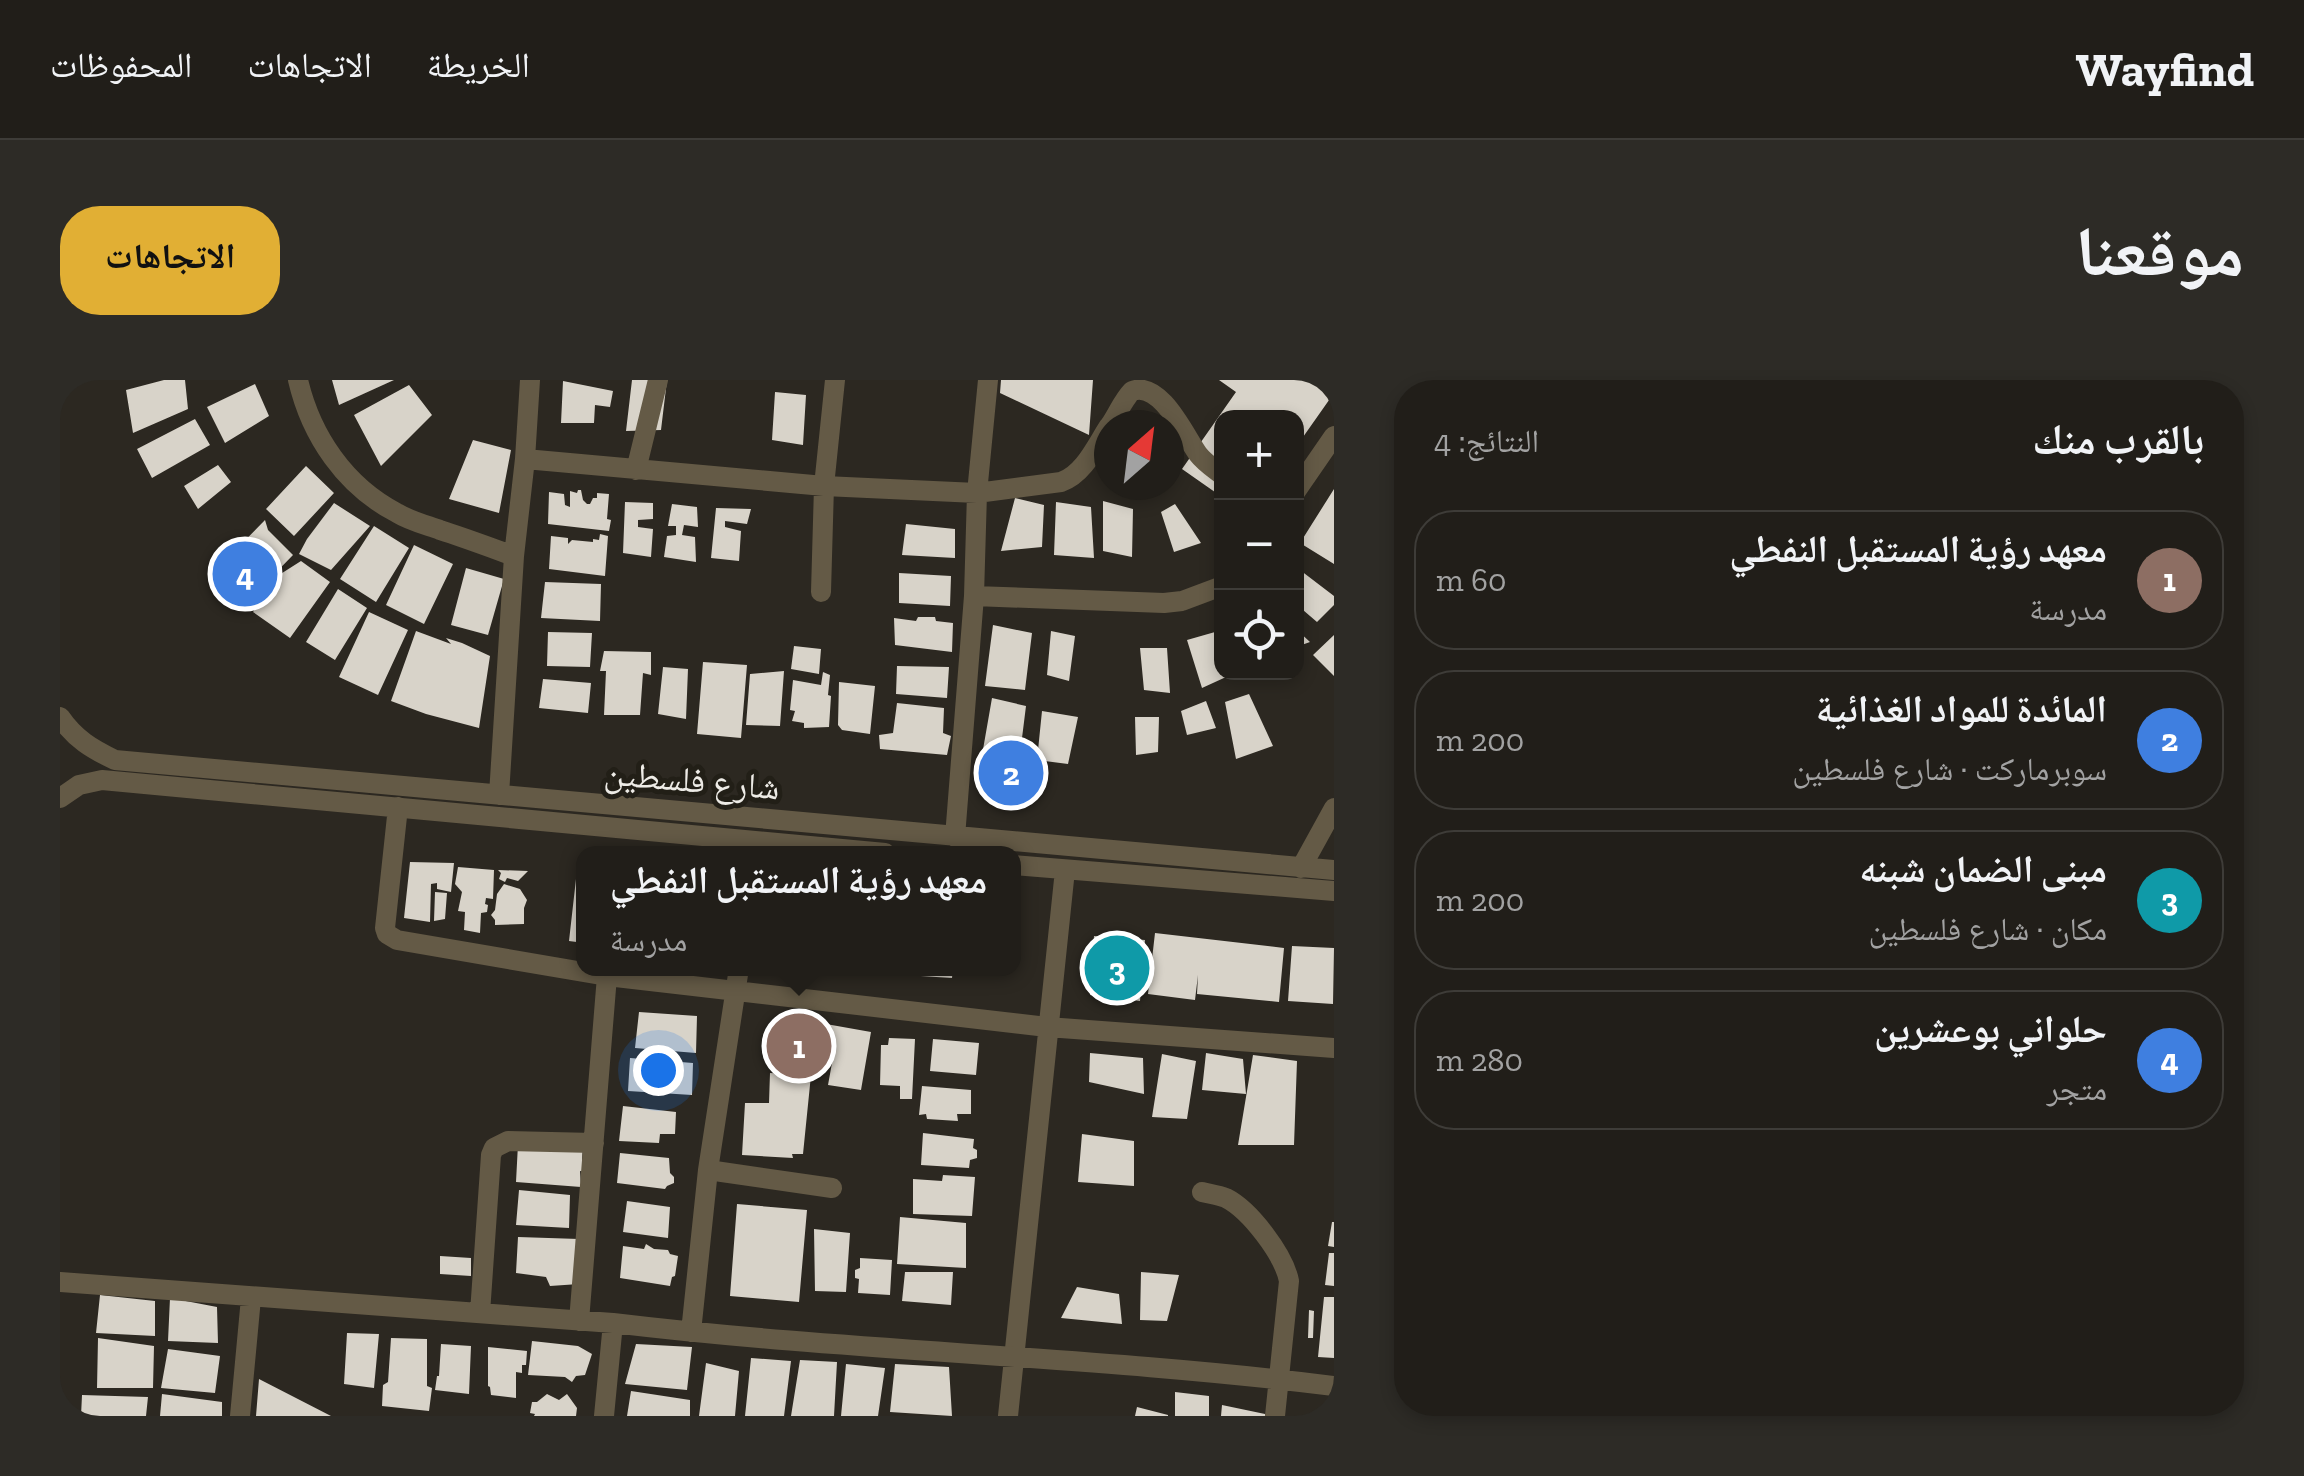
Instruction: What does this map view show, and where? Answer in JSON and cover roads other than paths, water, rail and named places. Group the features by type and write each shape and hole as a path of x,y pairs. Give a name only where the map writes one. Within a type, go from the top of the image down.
{"street":[{"path":"298,380 316,434 353,482 374,500 400,516 514,556"},
{"path":"500,795 514,556 530,380"},
{"path":"636,470 658,380"},
{"path":"821,592 824,486 834,380"},
{"path":"955,837 974,596 976,493 988,380"},
{"path":"1119,410 1131,392 1143,385 1166,396 1174,410"},
{"path":"1184,429 1197,452 1214,468"},
{"path":"1304,479 1334,436"},
{"path":"525,458 824,486 976,493 1071,479 1094,448"},
{"path":"974,596 1164,603 1214,589"},
{"name":"شارع فلسطين","path":"60,717 70,733 116,760 955,837 1017,846"},
{"name":"شارع فلسطين","path":"60,798 79,785 102,780 398,807 738,846"},
{"path":"398,807 387,934 397,940 576,971"},
{"path":"1301,868 1334,808"},
{"name":"شارع فلسطين","path":"1021,847 1334,891"},
{"name":"شارع فلسطين","path":"1021,866 1065,870 1149,865 1334,870"},
{"path":"1008,1416 1065,870"},
{"path":"579,1320 607,976 1047,1027 1334,1048"},
{"path":"690,1332 708,1170 738,976"},
{"path":"480,1314 494,1148 508,1141 594,1142"},
{"path":"708,1170 832,1188"},
{"path":"1202,1192 1222,1196 1235,1204 1269,1240 1286,1267 1289,1281 1275,1416"},
{"path":"60,1282 579,1320 1334,1386"},
{"path":"240,1416 251,1298"},
{"path":"604,1416 613,1323"}],"place":[{"name":"حلواني بوعشرين","path":"245,574"},
{"name":"المائدة للمواد الغذائية","path":"1011,773"},
{"name":"مبنى الضمان شبنه","path":"1117,968"},
{"name":"معهد رؤية المستقبل النفطي","path":"799,1046"}]}
